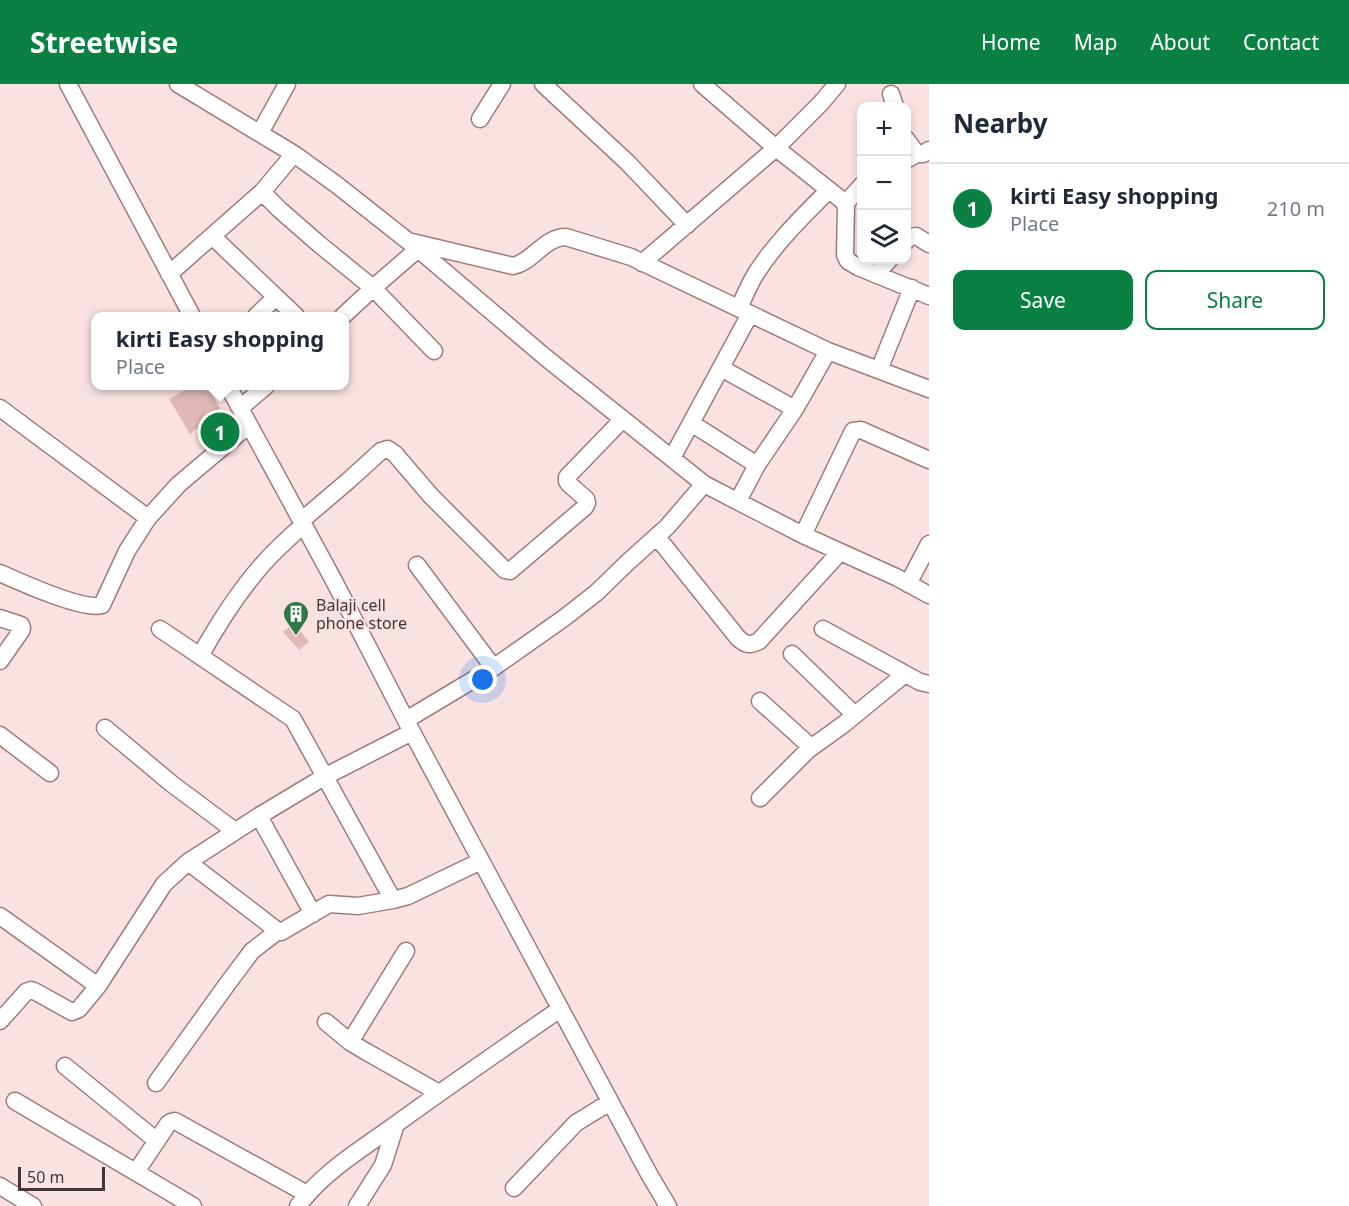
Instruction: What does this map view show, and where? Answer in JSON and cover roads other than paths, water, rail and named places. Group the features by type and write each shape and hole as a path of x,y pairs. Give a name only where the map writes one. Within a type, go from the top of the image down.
{"street":[{"path":"68,84 190,312"},
{"path":"178,84 294,154 337,185 545,357 704,484 803,535 929,595"},
{"path":"260,133 287,84"},
{"path":"480,119 502,84"},
{"path":"543,84 627,162 687,225"},
{"path":"702,84 776,148 843,201 845,204 846,259 850,263 929,296"},
{"path":"642,263 776,148 821,103 835,85"},
{"path":"169,274 262,192 294,154"},
{"path":"672,458 721,368 745,311 757,272 786,234 829,190"},
{"path":"845,204 857,190"},
{"path":"262,192 319,244 373,288 434,351"},
{"path":"212,236 292,312"},
{"path":"911,237 916,236 929,244"},
{"path":"412,245 513,266 522,263 552,240 566,237 631,257 828,351 929,389"},
{"path":"347,312 373,288 412,245"},
{"path":"876,274 886,264"},
{"path":"879,370 912,288"},
{"path":"260,312 276,297"},
{"path":"738,501 757,465 795,409 828,351"},
{"path":"721,368 795,409"},
{"path":"230,390 333,579 560,1009 668,1206"},
{"path":"240,408 261,390"},
{"path":"0,408 148,518"},
{"path":"200,656 219,623 268,559 302,523 381,451 388,449 395,454 468,534 505,570 510,571 585,507 586,499 569,484 567,477 623,419"},
{"path":"691,423 757,465"},
{"path":"0,573 60,598 99,606 105,602 127,551 148,518 179,484 249,425"},
{"path":"803,535 853,431 861,430 929,460"},
{"path":"0,1021 28,991 36,992 72,1012 80,1009 98,986 164,884 188,862 259,816 409,726 564,618 596,593 668,527 704,484"},
{"path":"657,537 738,638 752,645 759,641 840,552"},
{"path":"908,584 929,544"},
{"path":"417,565 493,668"},
{"path":"0,618 21,625 22,628 0,661"},
{"path":"160,629 293,719 393,900"},
{"path":"823,629 920,682 929,684"},
{"path":"792,654 855,715"},
{"path":"760,798 811,747 844,724 905,674"},
{"path":"760,701 811,747"},
{"path":"105,728 172,784 235,831"},
{"path":"0,735 50,774"},
{"path":"259,816 313,914"},
{"path":"156,1083 252,951 278,931 283,931 331,904 358,906 408,896 481,861"},
{"path":"188,862 278,931"},
{"path":"0,916 98,986"},
{"path":"350,1042 406,951"},
{"path":"136,1172 168,1124 175,1121 303,1200 317,1185 354,1155 560,1009"},
{"path":"326,1022 350,1042 439,1093"},
{"path":"65,1066 157,1142"},
{"path":"15,1101 193,1206"},
{"path":"514,1188 576,1124 610,1102"},
{"path":"357,1206 383,1165 396,1124"},
{"path":"0,1186 33,1206"}],"place":[{"name":"kirti Easy shopping","path":"220,432"},
{"name":"Balaji cell phone store","path":"296,637"}]}
